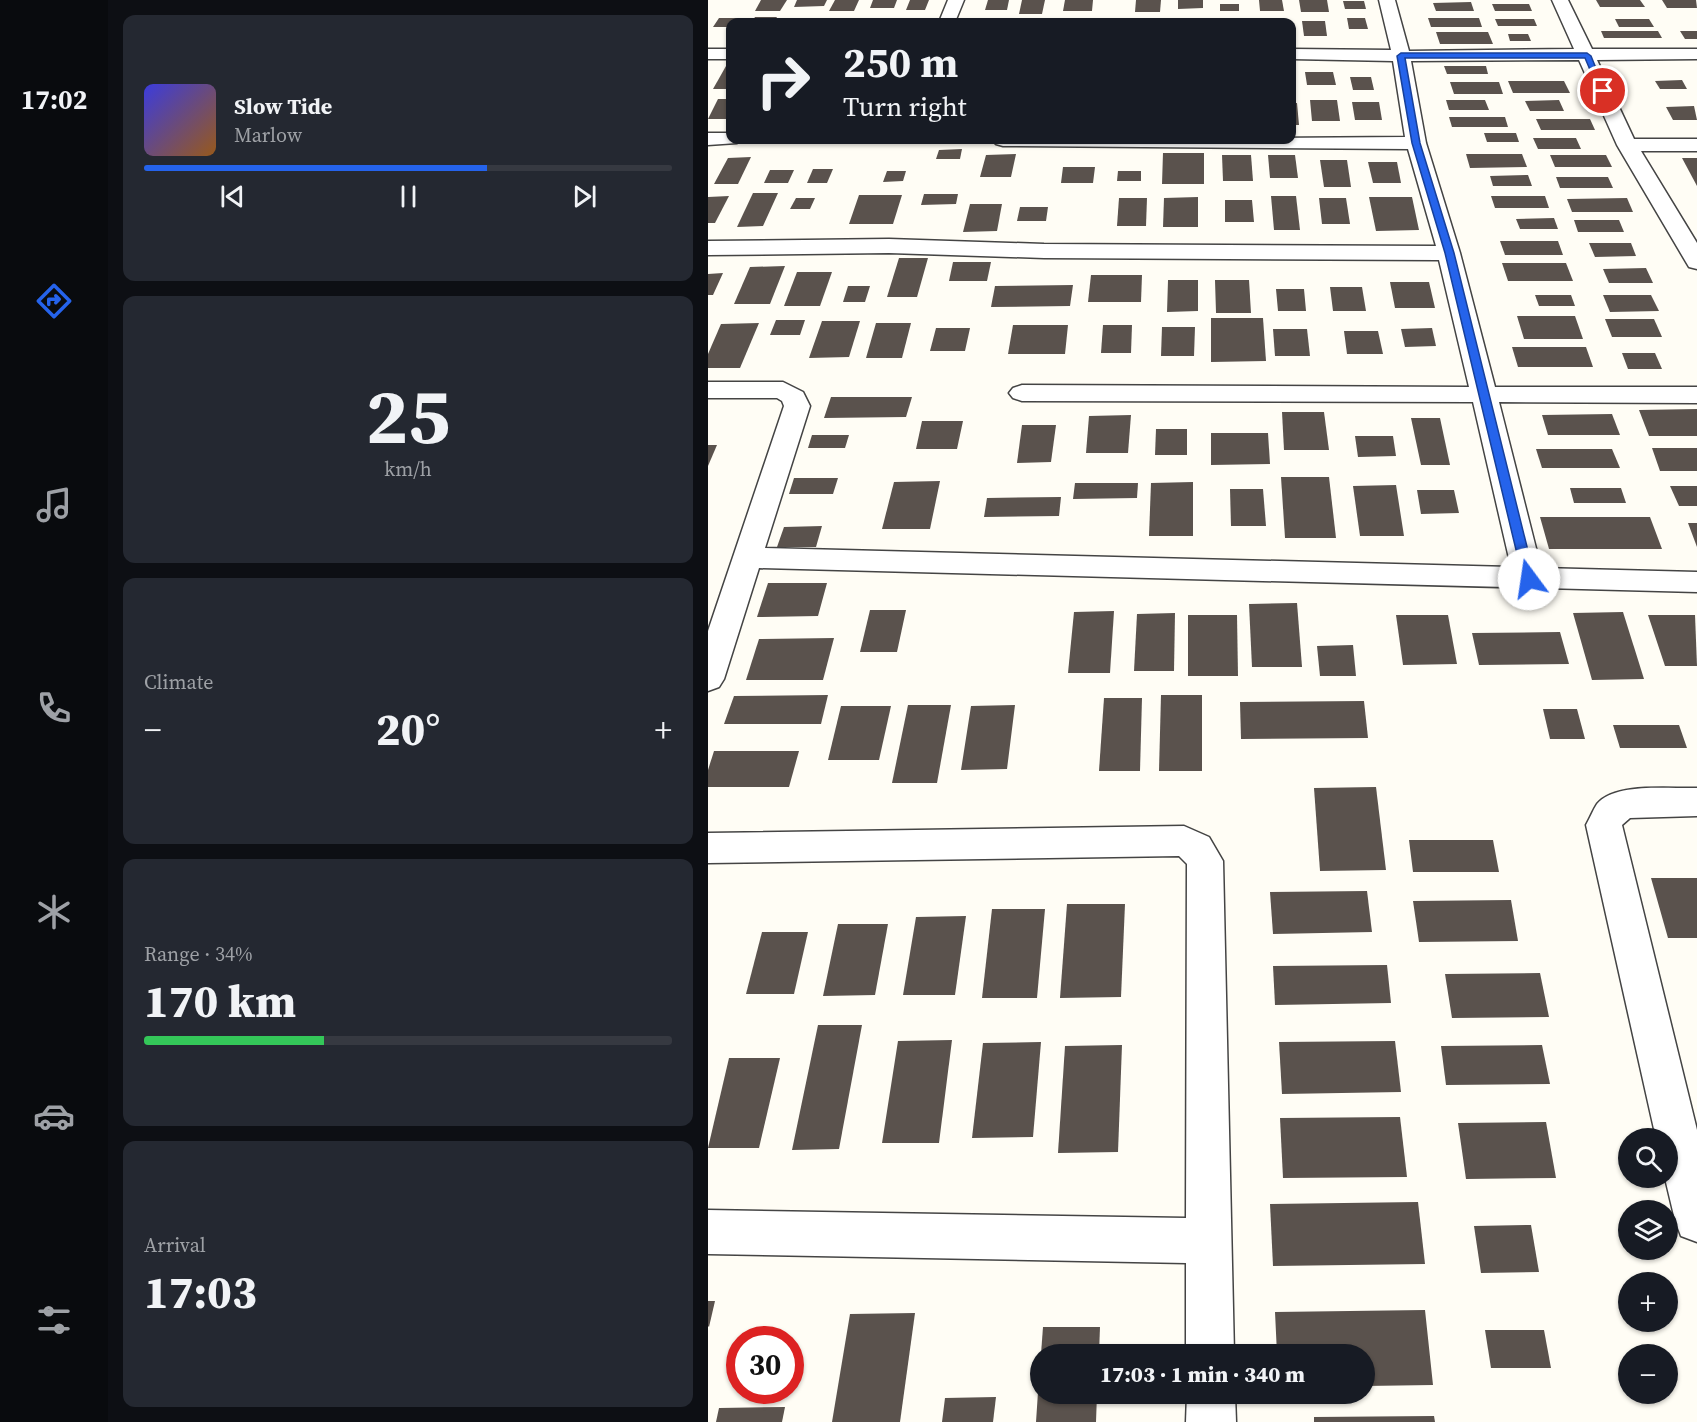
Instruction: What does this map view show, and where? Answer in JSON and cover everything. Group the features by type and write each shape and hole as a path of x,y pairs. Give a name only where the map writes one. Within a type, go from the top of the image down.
{"street":[{"path":"949,18 956,0"},
{"path":"1388,0 1401,56 1416,143 1449,253 1529,579"},
{"path":"1560,0 1627,145 1697,262"},
{"path":"708,54 726,54"},
{"path":"1296,54 1587,56 1697,54"},
{"path":"708,139 726,139"},
{"path":"1296,142 1416,143"},
{"path":"1627,145 1697,145"},
{"path":"708,248 889,246 1044,251 1449,253"},
{"path":"708,390 783,390 794,397 797,406 748,558 721,599 708,679"},
{"path":"1022,393 1697,395"},
{"path":"748,558 1697,582"},
{"path":"1697,802 1622,804 1610,814 1604,825 1697,1220"},
{"path":"708,848 1184,841 1196,848 1204,861 1210,1344"},
{"path":"708,1232 1209,1241"},
{"path":"1211,1404 1211,1422"}],"building":[{"path":"761,0 787,0 780,11 755,11"},
{"path":"797,0 827,0 824,6 794,7"},
{"path":"835,0 859,0 854,11 829,11"},
{"path":"873,0 897,0 894,8 870,8"},
{"path":"910,0 929,0 925,10 906,10"},
{"path":"988,0 1009,0 1007,10 985,10"},
{"path":"1022,0 1045,0 1042,14 1019,14"},
{"path":"1065,0 1093,0 1092,11 1063,11"},
{"path":"1136,0 1161,0 1160,12 1135,12"},
{"path":"1178,0 1203,0 1203,8 1178,9"},
{"path":"1259,0 1282,0 1284,11 1260,11"},
{"path":"1299,0 1327,0 1329,12 1301,12"},
{"path":"1596,0 1640,0 1645,7 1600,7"},
{"path":"1662,0 1696,0 1697,8 1667,8"},
{"path":"1343,1 1364,1 1366,9 1345,9"},
{"path":"1471,2 1474,11 1436,11 1433,3"},
{"path":"1220,4 1239,4 1239,11 1220,11"},
{"path":"1492,4 1529,4 1532,11 1495,11"},
{"path":"719,18 726,18 726,27 713,27"},
{"path":"1347,18 1365,18 1368,29 1349,29"},
{"path":"1428,18 1479,18 1482,27 1431,27"},
{"path":"1495,19 1534,19 1537,26 1498,26"},
{"path":"1615,19 1649,19 1654,27 1619,27"},
{"path":"1302,21 1325,21 1327,36 1304,36"},
{"path":"1601,31 1658,31 1662,38 1604,38"},
{"path":"1680,31 1697,31 1697,39 1685,39"},
{"path":"1436,32 1488,32 1493,44 1440,44"},
{"path":"1508,34 1528,34 1531,41 1510,41"},
{"path":"726,66 726,89 713,89"},
{"path":"1444,66 1486,66 1488,74 1447,74"},
{"path":"1305,72 1333,72 1336,85 1307,85"},
{"path":"1350,77 1371,77 1374,90 1353,90"},
{"path":"1682,80 1687,89 1660,89 1655,81"},
{"path":"1508,81 1564,81 1570,93 1513,93"},
{"path":"1450,82 1499,82 1503,94 1454,94"},
{"path":"718,99 726,99 726,119 708,119"},
{"path":"1310,100 1337,100 1340,121 1312,121"},
{"path":"1446,100 1485,100 1489,110 1449,110"},
{"path":"1559,100 1564,111 1530,111 1525,101"},
{"path":"1352,102 1379,102 1382,120 1355,120"},
{"path":"1296,103 1297,103 1299,125 1296,125"},
{"path":"1694,106 1697,120 1673,120 1666,107"},
{"path":"1449,117 1505,117 1508,127 1452,127"},
{"path":"1536,119 1590,119 1595,130 1541,130"},
{"path":"1484,133 1516,133 1519,142 1487,142"},
{"path":"1533,138 1576,138 1581,149 1538,149"},
{"path":"962,149 960,159 936,159 939,150"},
{"path":"1163,153 1204,153 1204,184 1162,184"},
{"path":"1016,154 1011,177 980,177 986,155"},
{"path":"1466,154 1522,154 1527,167 1470,168"},
{"path":"1222,155 1251,155 1253,181 1223,181"},
{"path":"1268,155 1295,155 1298,178 1270,178"},
{"path":"1550,155 1606,155 1612,167 1555,167"},
{"path":"751,157 738,184 714,184 728,158"},
{"path":"1682,158 1697,158 1697,186"},
{"path":"1320,160 1347,160 1351,187 1324,187"},
{"path":"1368,162 1397,162 1401,183 1373,183"},
{"path":"1063,167 1095,167 1093,183 1061,183"},
{"path":"813,169 833,169 827,183 807,183"},
{"path":"770,170 794,170 788,183 764,183"},
{"path":"887,171 906,171 903,181 883,182"},
{"path":"1118,171 1141,171 1141,181 1117,181"},
{"path":"1528,175 1532,186 1493,186 1490,176"},
{"path":"1556,177 1608,177 1613,188 1560,188"},
{"path":"753,193 778,193 763,226 737,227"},
{"path":"924,194 958,194 956,204 921,205"},
{"path":"859,195 902,195 893,224 849,224"},
{"path":"729,196 715,223 708,223 708,197"},
{"path":"1271,196 1296,196 1300,230 1274,230"},
{"path":"1491,196 1545,196 1549,208 1495,208"},
{"path":"1198,197 1198,227 1163,227 1164,198"},
{"path":"1369,197 1412,197 1419,230 1376,231"},
{"path":"796,198 815,198 810,209 790,209"},
{"path":"1119,198 1147,198 1146,226 1117,226"},
{"path":"1319,198 1346,198 1350,224 1322,224"},
{"path":"1627,198 1633,212 1572,212 1567,199"},
{"path":"1225,200 1252,200 1254,222 1225,222"},
{"path":"970,204 1002,204 997,231 963,232"},
{"path":"1020,207 1048,207 1046,221 1017,221"},
{"path":"1554,218 1558,229 1520,229 1516,219"},
{"path":"1574,220 1619,220 1624,232 1578,232"},
{"path":"1500,241 1558,241 1563,255 1505,255"},
{"path":"1589,243 1631,243 1636,256 1595,257"},
{"path":"899,258 928,258 917,297 887,297"},
{"path":"953,262 991,262 987,281 949,281"},
{"path":"1502,263 1566,263 1573,281 1508,281"},
{"path":"785,266 770,304 734,304 750,267"},
{"path":"1646,268 1653,283 1609,283 1603,269"},
{"path":"797,272 832,272 820,306 784,306"},
{"path":"723,273 713,295 708,295 708,274"},
{"path":"1091,275 1142,275 1141,302 1088,302"},
{"path":"1168,280 1198,280 1198,311 1167,312"},
{"path":"1215,280 1249,280 1251,313 1216,313"},
{"path":"1390,282 1429,282 1435,308 1395,308"},
{"path":"1073,285 1070,306 991,307 995,286"},
{"path":"848,286 870,286 865,302 843,302"},
{"path":"1330,287 1362,287 1366,311 1333,311"},
{"path":"1276,289 1304,289 1306,311 1278,311"},
{"path":"1535,295 1571,295 1575,306 1539,306"},
{"path":"1603,295 1651,295 1659,311 1610,312"},
{"path":"1517,316 1575,316 1583,339 1524,339"},
{"path":"1211,318 1263,318 1266,361 1211,362"},
{"path":"1605,319 1654,319 1662,337 1612,337"},
{"path":"776,320 805,320 800,335 770,335"},
{"path":"822,321 860,321 849,357 809,358"},
{"path":"759,323 740,368 708,368 708,354 721,324"},
{"path":"876,323 911,323 902,358 866,358"},
{"path":"1013,325 1068,325 1065,354 1008,354"},
{"path":"1103,325 1132,325 1131,353 1101,353"},
{"path":"1162,327 1195,327 1194,356 1161,356"},
{"path":"936,328 970,328 965,351 930,351"},
{"path":"1432,328 1436,346 1405,347 1401,329"},
{"path":"1273,329 1307,329 1310,356 1275,356"},
{"path":"1344,331 1378,331 1383,354 1347,354"},
{"path":"1512,347 1586,347 1593,367 1518,367"},
{"path":"1622,353 1655,353 1662,369 1628,369"},
{"path":"831,397 912,397 906,417 824,418"},
{"path":"1697,409 1697,436 1649,436 1639,410"},
{"path":"1282,412 1324,412 1329,450 1284,450"},
{"path":"1612,414 1620,435 1548,435 1542,415"},
{"path":"1131,415 1128,453 1086,453 1089,416"},
{"path":"1411,418 1440,418 1450,465 1421,465"},
{"path":"922,421 963,421 957,449 916,449"},
{"path":"1022,425 1056,425 1051,462 1017,463"},
{"path":"1156,429 1187,429 1187,455 1155,455"},
{"path":"1211,433 1268,433 1270,464 1211,465"},
{"path":"812,435 849,435 845,448 808,448"},
{"path":"1355,436 1393,436 1396,456 1358,457"},
{"path":"708,445 717,445 708,466"},
{"path":"1652,448 1697,448 1697,471 1660,471"},
{"path":"1536,449 1612,449 1620,468 1542,468"},
{"path":"1281,477 1329,477 1336,538 1285,538"},
{"path":"794,478 838,478 833,494 789,494"},
{"path":"940,481 930,529 882,529 894,482"},
{"path":"1193,482 1193,536 1149,536 1151,483"},
{"path":"1075,483 1138,483 1137,498 1073,499"},
{"path":"1396,485 1404,536 1360,536 1353,486"},
{"path":"1670,486 1697,486 1697,506 1679,506"},
{"path":"1570,488 1621,488 1626,503 1574,503"},
{"path":"1230,489 1263,489 1266,526 1231,526"},
{"path":"1417,490 1454,490 1459,513 1421,514"},
{"path":"1061,497 1059,516 984,517 987,498"},
{"path":"1540,517 1650,517 1662,549 1549,549"},
{"path":"1688,523 1697,523 1697,547"},
{"path":"822,526 816,547 777,547 784,527"},
{"path":"768,583 827,583 818,616 757,617"},
{"path":"1297,603 1302,667 1252,667 1249,604"},
{"path":"870,610 906,610 897,652 860,652"},
{"path":"1114,611 1110,673 1068,673 1074,612"},
{"path":"1623,612 1644,679 1592,680 1573,613"},
{"path":"1175,613 1174,671 1134,671 1137,614"},
{"path":"1188,615 1237,615 1238,676 1188,676"},
{"path":"1396,615 1448,615 1457,664 1403,665"},
{"path":"1648,615 1695,615 1697,666 1665,666"},
{"path":"1560,632 1569,664 1479,665 1472,633"},
{"path":"834,638 823,680 746,680 759,639"},
{"path":"1353,645 1356,676 1320,676 1317,646"},
{"path":"828,695 821,724 724,724 734,696"},
{"path":"1161,695 1202,695 1202,771 1159,771"},
{"path":"1104,698 1142,698 1140,771 1099,771"},
{"path":"1364,701 1368,738 1241,739 1240,702"},
{"path":"908,705 951,705 937,783 892,783"},
{"path":"1015,705 1007,769 961,770 971,706"},
{"path":"841,706 891,706 879,760 828,760"},
{"path":"1543,709 1577,709 1585,739 1550,739"},
{"path":"1613,725 1679,725 1687,748 1620,748"},
{"path":"714,751 799,751 789,787 708,787 708,770"},
{"path":"1376,787 1386,870 1320,871 1314,788"},
{"path":"1409,840 1493,840 1499,872 1413,872"},
{"path":"1651,878 1697,878 1697,938 1668,938"},
{"path":"1367,891 1372,932 1273,934 1270,892"},
{"path":"1511,900 1518,941 1419,942 1413,901"},
{"path":"1067,904 1125,904 1121,997 1060,998"},
{"path":"992,909 1045,909 1037,998 982,998"},
{"path":"966,916 955,995 903,995 916,917"},
{"path":"838,924 888,924 875,995 823,996"},
{"path":"762,932 808,932 794,994 746,994"},
{"path":"1387,965 1391,1003 1275,1005 1273,966"},
{"path":"1540,973 1549,1017 1452,1018 1445,974"},
{"path":"818,1025 862,1025 839,1149 792,1150"},
{"path":"952,1040 939,1143 882,1143 898,1041"},
{"path":"1395,1041 1401,1092 1282,1094 1279,1042"},
{"path":"1041,1042 1033,1137 972,1138 983,1043"},
{"path":"1122,1045 1118,1152 1058,1153 1065,1046"},
{"path":"1542,1045 1550,1084 1446,1085 1441,1046"},
{"path":"729,1058 780,1058 759,1148 708,1148"},
{"path":"1400,1117 1407,1177 1283,1178 1280,1118"},
{"path":"1546,1122 1556,1178 1466,1179 1458,1123"},
{"path":"1418,1202 1425,1264 1273,1266 1270,1204"},
{"path":"1531,1225 1539,1272 1481,1273 1474,1226"},
{"path":"708,1301 715,1301 709,1327 708,1326"},
{"path":"1425,1310 1433,1385 1375,1386 1375,1344 1277,1344 1275,1312"},
{"path":"915,1313 900,1422 832,1422 850,1314"},
{"path":"1043,1327 1100,1327 1099,1344 1042,1344"},
{"path":"1485,1330 1544,1330 1551,1368 1491,1368"},
{"path":"996,1397 993,1422 942,1422 945,1398"},
{"path":"1037,1404 1097,1404 1096,1422 1036,1422"},
{"path":"785,1407 782,1422 716,1422 719,1408"},
{"path":"1434,1416 1435,1422 1314,1422 1314,1417"}],"route":[{"path":"1529,579 1449,253 1416,143 1401,56 1587,56 1603,91"}]}
